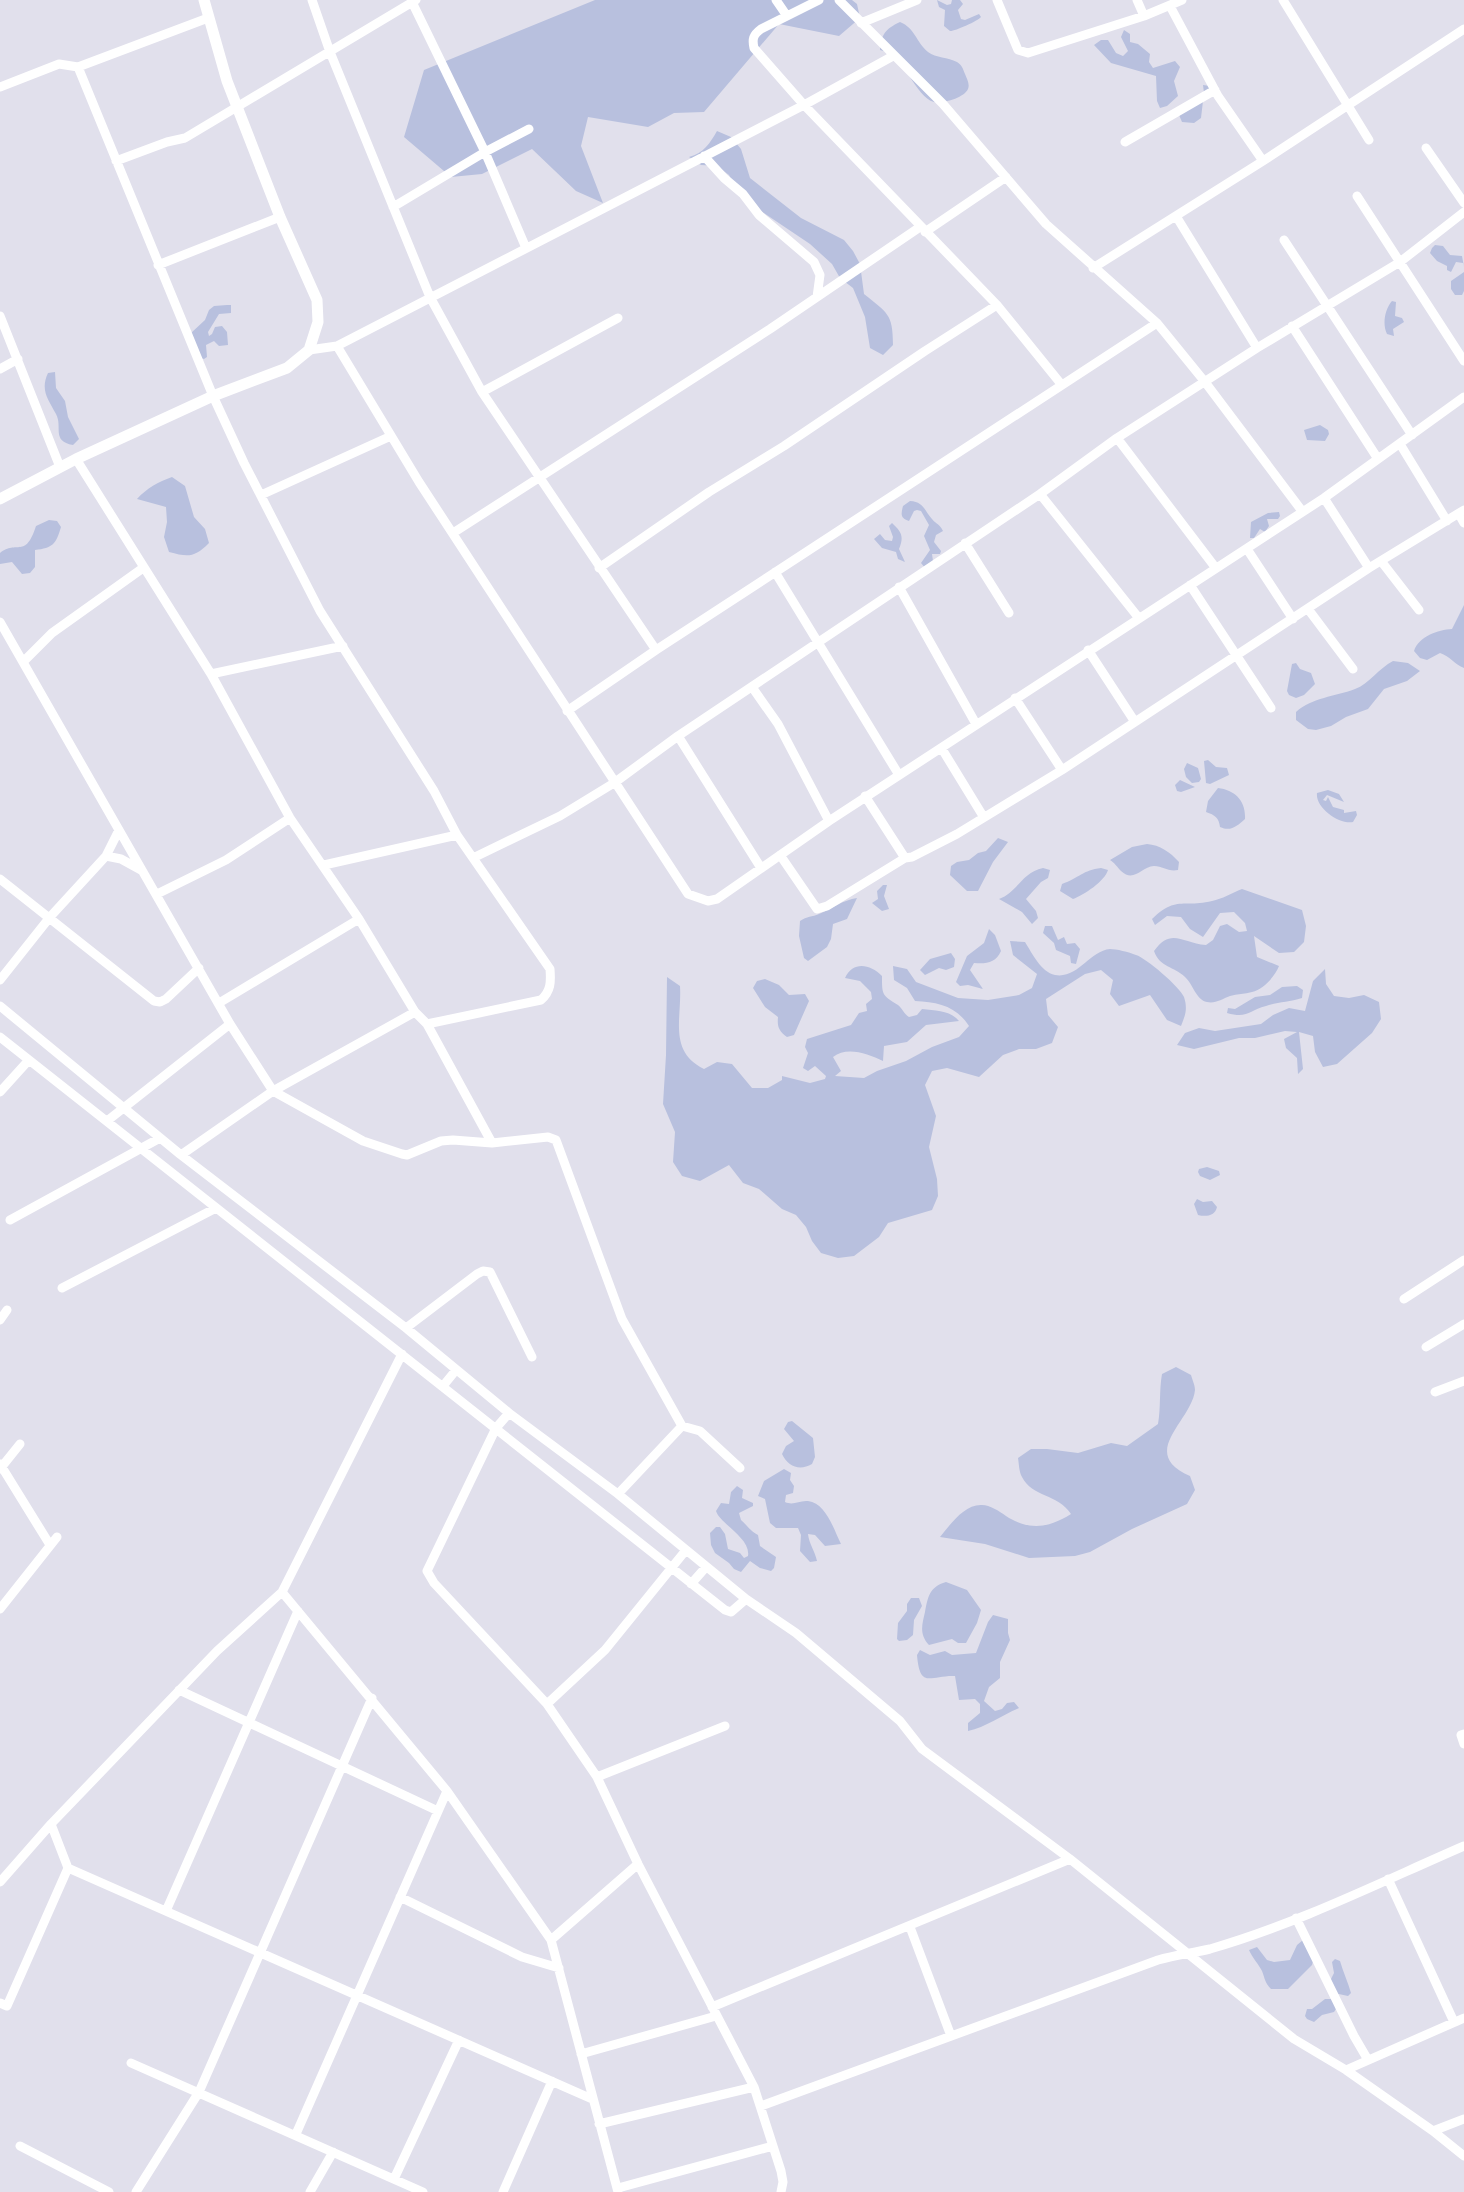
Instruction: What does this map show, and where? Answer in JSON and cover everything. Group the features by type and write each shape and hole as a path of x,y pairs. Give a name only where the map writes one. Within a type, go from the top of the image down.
{"street":[{"path":"204,0 237,107 280,216 317,300 318,322 309,350"},
{"path":"312,0 330,52 430,297 482,392 656,650"},
{"path":"776,0 787,16"},
{"path":"819,0 754,34 752,41 760,55 804,105 922,230 997,305 1061,384"},
{"path":"839,0 942,104 1046,224 1093,268 1157,323 1205,382 1302,511"},
{"path":"861,23 916,0"},
{"path":"997,0 1014,43 1023,53 1144,16 1182,0"},
{"path":"1138,0 1144,16"},
{"path":"1284,0 1369,140"},
{"path":"116,161 167,142 182,139 414,1 485,152 526,248"},
{"path":"1170,6 1215,90 1263,161"},
{"path":"0,86 59,64 78,67 208,18"},
{"path":"1093,268 1263,161 1348,103 1464,29"},
{"path":"0,499 76,459 213,396 287,368 309,350 337,346 804,105 893,56"},
{"path":"78,67 213,396 320,611 434,792 457,834 475,857 550,969 551,983 547,994 540,1000 427,1024"},
{"path":"1124,142 1215,90"},
{"path":"393,207 485,152 528,129"},
{"path":"1426,148 1464,203"},
{"path":"704,156 743,194 759,215 814,262 820,275 817,297"},
{"path":"453,533 1006,177"},
{"path":"1357,196 1464,361"},
{"path":"475,857 560,816 614,783 678,736 820,643 899,587 1040,494 1117,438 1327,304 1400,262 1464,212"},
{"path":"158,265 280,216"},
{"path":"1176,216 1257,348"},
{"path":"1284,240 1412,435"},
{"path":"599,568 709,492 784,446 997,305"},
{"path":"0,316 60,468"},
{"path":"482,392 618,318"},
{"path":"567,711 656,650 1157,323"},
{"path":"1292,326 1378,459"},
{"path":"337,346 391,436 567,711 688,894 708,901 717,899 865,796 942,748 1138,617 1324,498 1464,397"},
{"path":"0,369 18,359"},
{"path":"261,495 391,436"},
{"path":"1117,438 1215,567"},
{"path":"1400,444 1447,521"},
{"path":"76,459 211,674 290,818 324,865 359,919 415,1012 427,1024 492,1142"},
{"path":"1040,494 1138,617"},
{"path":"1324,498 1369,568"},
{"path":"780,855 817,909 827,906 905,858 919,854 957,834 983,816 1062,770 1369,568 1461,512 1464,523"},
{"path":"965,543 1009,613"},
{"path":"1247,548 1293,619"},
{"path":"1381,561 1419,610"},
{"path":"24,661 52,633 143,568"},
{"path":"775,572 899,775"},
{"path":"1190,584 1271,708"},
{"path":"899,587 976,724"},
{"path":"1308,609 1353,669"},
{"path":"0,622 24,661 141,870 220,1003 230,1024 273,1091 363,1140 402,1154 407,1154 441,1141 492,1142 548,1137 556,1140 622,1319 682,1426 700,1431 740,1468"},
{"path":"211,674 343,646"},
{"path":"1088,650 1135,722"},
{"path":"752,687 778,724 829,820"},
{"path":"1015,698 1062,770"},
{"path":"678,736 761,868"},
{"path":"942,748 983,816"},
{"path":"865,796 905,858"},
{"path":"157,894 226,860 290,818"},
{"path":"0,980 50,917 106,856 119,830"},
{"path":"324,865 457,834"},
{"path":"106,856 121,859 141,870"},
{"path":"0,878 154,1001 160,1002 166,999 199,968"},
{"path":"220,1003 359,919"},
{"path":"0,1006 181,1155 406,1328 509,1413 618,1494 746,1599 796,1633 900,1721 922,1749 1070,1859 1294,2039 1346,2070 1433,2131 1464,2156"},
{"path":"181,1155 273,1091 415,1012"},
{"path":"108,1121 230,1024"},
{"path":"0,1037 728,1612 732,1612 746,1599"},
{"path":"0,1092 28,1061"},
{"path":"10,1220 160,1138"},
{"path":"62,1288 216,1208"},
{"path":"1404,1299 1464,1260"},
{"path":"406,1328 477,1274 483,1271 490,1272 532,1357"},
{"path":"0,1320 8,1310"},
{"path":"1426,1347 1464,1324"},
{"path":"0,1882 50,1824 179,1690 217,1651 282,1592 402,1354"},
{"path":"443,1386 456,1370"},
{"path":"1435,1392 1464,1381"},
{"path":"509,1413 496,1428 427,1571 434,1583 546,1704 597,1777 638,1864 754,2087 774,2146 783,2182 781,2192"},
{"path":"618,1494 682,1426"},
{"path":"20,1444 0,1467 50,1545"},
{"path":"0,1609 58,1537"},
{"path":"546,1704 605,1650 686,1550"},
{"path":"691,1584 706,1566"},
{"path":"282,1592 372,1698 447,1791 551,1940 592,2099 618,2190 774,2146"},
{"path":"166,1910 298,1611"},
{"path":"179,1690 438,1811"},
{"path":"136,2192 199,2092 372,1698"},
{"path":"597,1777 725,1726"},
{"path":"1464,1734 1461,1735 1464,1744"},
{"path":"296,2134 447,1791"},
{"path":"50,1824 68,1868 592,2099"},
{"path":"761,2106 1185,1952 1208,1949 1296,1918 1464,1846"},
{"path":"712,2007 910,1927 1070,1859"},
{"path":"551,1940 638,1864"},
{"path":"0,2004 7,2006 68,1868"},
{"path":"1388,1879 1454,2022"},
{"path":"400,1898 522,1957 559,1968"},
{"path":"1296,1918 1354,2036 1368,2060"},
{"path":"910,1927 951,2036"},
{"path":"581,2054 716,2016"},
{"path":"1346,2070 1464,2018"},
{"path":"394,2179 459,2040"},
{"path":"131,2063 296,2134 423,2192"},
{"path":"503,2192 552,2081"},
{"path":"600,2124 754,2087"},
{"path":"1433,2131 1464,2120"},
{"path":"20,2146 109,2192"},
{"path":"310,2192 333,2152"}],"shaded area":[{"path":"595,0 852,0 857,4 860,18 839,36 779,24 704,112 674,113 648,127 588,117 581,146 603,203 576,191 532,149 482,174 451,177 404,137 424,70"},
{"path":"937,0 947,5 951,4 952,0 960,0 963,4 958,10 961,19 965,20 979,14 981,17 966,26 950,31 944,26 945,10 939,7"},
{"path":"900,22 912,31 928,52 960,64 968,83 966,92 953,100 942,102 934,102 927,99 903,67 889,53 880,50 881,40 885,33"},
{"path":"1124,30 1130,34 1130,42 1138,44 1150,54 1149,62 1153,68 1175,61 1180,67 1174,81 1178,96 1167,106 1160,108 1157,101 1156,76 1111,63 1094,45 1101,40 1108,40 1116,53 1123,56 1128,51 1121,37"},
{"path":"1203,85 1210,86 1203,101 1201,118 1194,123 1182,122 1179,115 1204,93"},
{"path":"717,131 731,137 741,149 750,178 801,218 844,240 853,251 860,264 864,294 883,310 892,326 893,345 883,355 870,348 865,317 853,288 840,278 832,264 810,244 746,201 736,189 729,175 717,166 701,165 689,157 703,150"},
{"path":"1435,245 1443,246 1450,255 1462,256 1464,267 1463,263 1456,262 1451,272 1447,270 1447,266 1437,261 1430,253"},
{"path":"1464,272 1464,291 1462,295 1455,295 1451,289 1451,281"},
{"path":"1392,301 1396,302 1395,316 1402,318 1404,322 1393,329 1394,336 1387,334 1385,330 1386,312"},
{"path":"231,305 231,313 219,314 208,332 209,336 215,327 222,326 227,332 228,345 219,346 214,341 206,345 207,357 204,359 200,358 191,333 205,320 209,310 214,306"},
{"path":"55,372 56,388 65,401 68,417 79,439 73,445 66,443 60,437 58,419 46,394 45,384 48,373"},
{"path":"1320,425 1328,430 1329,434 1325,441 1307,440 1304,430"},
{"path":"172,477 185,486 194,517 205,529 209,543 195,554 181,555 169,552 164,537 167,522 166,507 137,499 153,486"},
{"path":"910,501 921,505 943,531 936,535 934,542 941,551 940,554 932,554 933,561 926,569 921,563 930,550 924,536 929,525 921,511 914,511 909,521 903,517 903,506"},
{"path":"1279,512 1280,516 1278,519 1267,519 1269,526 1265,532 1260,529 1254,538 1250,538 1251,522 1268,513"},
{"path":"49,520 57,521 61,527 59,533 53,544 46,548 35,550 35,567 30,573 22,574 12,562 0,564 0,553 6,549 24,546 28,543 36,526"},
{"path":"892,523 901,535 899,549 905,562 898,559 896,552 882,548 874,539 880,534 885,540 892,541 893,537 889,526"},
{"path":"1464,605 1464,668 1440,653 1427,660 1420,658 1414,651 1420,641 1435,632 1452,629"},
{"path":"1393,661 1408,663 1420,671 1407,681 1384,689 1368,709 1346,717 1331,726 1316,730 1308,729 1296,720 1296,712 1309,703 1360,687"},
{"path":"1296,663 1300,669 1311,673 1315,684 1304,695 1296,698 1289,695 1287,691 1292,664"},
{"path":"1208,760 1216,767 1227,768 1229,775 1210,784 1206,783 1204,761"},
{"path":"1187,763 1198,768 1201,779 1199,782 1192,783 1186,777 1184,769"},
{"path":"1180,780 1195,787 1181,792 1177,791 1175,785"},
{"path":"1218,788 1230,791 1244,807 1245,819 1234,828 1220,827 1216,817 1206,812 1208,801"},
{"path":"1328,790 1339,794 1344,802 1327,795 1323,800 1326,801 1328,797 1333,807 1344,810 1344,813 1356,811 1357,815 1353,822 1342,821 1324,810 1317,799 1317,793"},
{"path":"998,838 1008,842 993,862 978,891 967,891 950,875 951,866 957,862 969,860 978,853 986,851"},
{"path":"1147,844 1160,847 1172,855 1179,862 1178,870 1154,866 1130,875 1121,871 1110,860 1132,847"},
{"path":"1043,868 1050,870 1048,878 1041,882 1026,899 1036,911 1038,918 1032,924 1022,912 999,899 1011,892 1030,874"},
{"path":"1101,868 1108,870 1103,879 1083,894 1073,899 1060,891 1062,884 1085,872"},
{"path":"883,885 887,885 884,896 889,909 882,911 872,903 878,899 877,891"},
{"path":"1242,889 1302,910 1306,926 1304,942 1294,952 1279,953 1254,936 1257,957 1279,966 1275,974 1265,985 1249,993 1230,996 1216,1002 1203,1001 1188,980 1181,973 1160,961 1154,951 1160,944 1172,938 1206,945 1213,940 1220,926 1227,924 1239,932 1247,931 1245,923 1234,912 1220,913 1203,937 1190,929 1181,917 1167,916 1155,925 1152,919 1160,912 1174,905 1212,901"},
{"path":"857,898 847,919 833,924 831,939 827,947 808,961 804,958 799,936 800,921"},
{"path":"1045,926 1052,926 1058,940 1064,937 1067,944 1075,943 1080,949 1076,964 1071,963 1070,956 1056,950 1054,943 1043,933"},
{"path":"989,929 995,935 1001,951 993,960 986,963 974,963 970,970 983,989 968,985 960,986 956,982 967,956 984,943"},
{"path":"1010,941 1025,942 1041,966 1055,975 1070,973 1096,954 1110,949 1141,957 1170,980 1184,997 1186,1009 1181,1026 1167,1020 1150,995 1119,1006 1110,994 1113,980 1101,970 1085,974 1046,999 1048,1015 1058,1027 1052,1043 1036,1049 1019,1049 1003,1055 979,1077 947,1068 932,1071 925,1085 936,1116 929,1147 937,1179 938,1196 932,1210 888,1223 879,1237 854,1256 838,1258 821,1253 812,1241 806,1227 796,1215 782,1209 759,1189 743,1183 729,1165 700,1181 682,1176 673,1162 675,1132 663,1104 667,977 680,986 679,1033 685,1053 693,1062 704,1069 717,1062 732,1064 752,1088 768,1088 782,1080 782,1076 810,1083 825,1079 826,1076 815,1066 808,1071 803,1068 808,1053 805,1047 807,1039 851,1025 859,1013 867,1011 866,1004 872,999 871,992 860,981 845,978 852,969 857,967 867,967 882,976 884,994 909,1017 917,1015 922,1009 947,1013 959,1021 926,1025 907,1042 884,1046 883,1061 858,1052 845,1052 833,1057 841,1071 835,1076 864,1078 877,1071 906,1061 932,1047 959,1037 969,1026 964,1019 946,1006 915,1001 907,988 894,980 893,966 907,969 916,982 958,998 988,1000 1019,995 1032,988 1037,974 1013,955"},
{"path":"951,953 955,959 954,967 946,970 939,968 925,975 920,970 930,959"},
{"path":"1325,969 1326,984 1334,996 1349,998 1364,995 1379,1002 1381,1019 1372,1033 1337,1064 1323,1067 1315,1052 1313,1036 1299,1032 1303,1069 1298,1074 1297,1058 1286,1048 1284,1039 1297,1032 1285,1031 1255,1038 1239,1038 1194,1049 1177,1045 1185,1033 1199,1028 1215,1031 1261,1024 1273,1015 1289,1008 1305,1011 1313,981"},
{"path":"765,979 779,985 789,995 805,994 809,1001 794,1035 787,1037 782,1033 778,1026 778,1017 765,1007 753,988 757,981"},
{"path":"1297,986 1303,990 1302,998 1270,1005 1240,1015 1227,1013 1228,1008 1235,1009 1255,997 1270,995 1282,987"},
{"path":"1207,1167 1219,1171 1220,1175 1210,1180 1200,1176 1199,1169"},
{"path":"1197,1199 1203,1202 1212,1201 1217,1207 1216,1210 1210,1215 1198,1215 1194,1204"},
{"path":"1176,1367 1191,1375 1195,1388 1192,1402 1172,1436 1168,1447 1168,1457 1175,1467 1190,1476 1195,1490 1187,1504 1132,1529 1090,1552 1075,1556 1029,1558 985,1544 940,1537 958,1516 975,1506 988,1506 1014,1521 1031,1526 1047,1525 1071,1514 1066,1507 1026,1484 1020,1473 1018,1458 1031,1449 1078,1453 1111,1443 1127,1446 1158,1424 1162,1374"},
{"path":"792,1421 813,1438 815,1457 812,1464 808,1466 799,1467 791,1465 782,1454 786,1446 794,1441 784,1429 788,1422"},
{"path":"784,1469 791,1473 790,1480 794,1486 793,1493 786,1495 785,1502 808,1501 820,1507 829,1518 841,1544 825,1546 815,1535 808,1534 817,1561 810,1562 800,1551 801,1535 798,1528 776,1528 770,1523 765,1499 758,1496 764,1481"},
{"path":"737,1486 743,1490 742,1498 753,1503 753,1506 739,1513 741,1520 758,1535 760,1546 776,1557 774,1568 771,1571 760,1568 750,1561 741,1572 734,1569 715,1553 711,1545 710,1533 716,1527 720,1527 725,1534 728,1549 740,1553 744,1558 748,1556 748,1549 745,1543 723,1521 716,1511 721,1503 729,1504 731,1492"},
{"path":"946,1582 967,1590 981,1610 977,1623 966,1643 958,1643 952,1639 929,1645 922,1629 927,1602 930,1593 940,1584"},
{"path":"911,1598 919,1598 922,1606 914,1620 913,1635 907,1640 899,1641 897,1639 898,1623 907,1611 907,1604"},
{"path":"993,1615 1008,1619 1010,1640 1000,1662 1000,1678 989,1687 984,1701 995,1711 1002,1709 1007,1703 1014,1702 1019,1708 981,1727 968,1731 968,1723 980,1713 980,1704 975,1699 959,1700 955,1676 924,1677 918,1666 917,1655 920,1650 930,1655 945,1651 952,1655 976,1653 988,1622"},
{"path":"1303,1940 1314,1958 1312,1965 1288,1989 1271,1989 1249,1950 1257,1947 1267,1960 1274,1962 1290,1960 1297,1945"},
{"path":"1335,1959 1340,1961 1351,1993 1348,1996 1334,1993 1330,1981 1334,1973 1332,1962"},
{"path":"1325,1999 1333,1999 1336,2009 1334,2012 1322,2015 1314,2022 1307,2019 1305,2016 1307,2009 1312,2009"}]}
